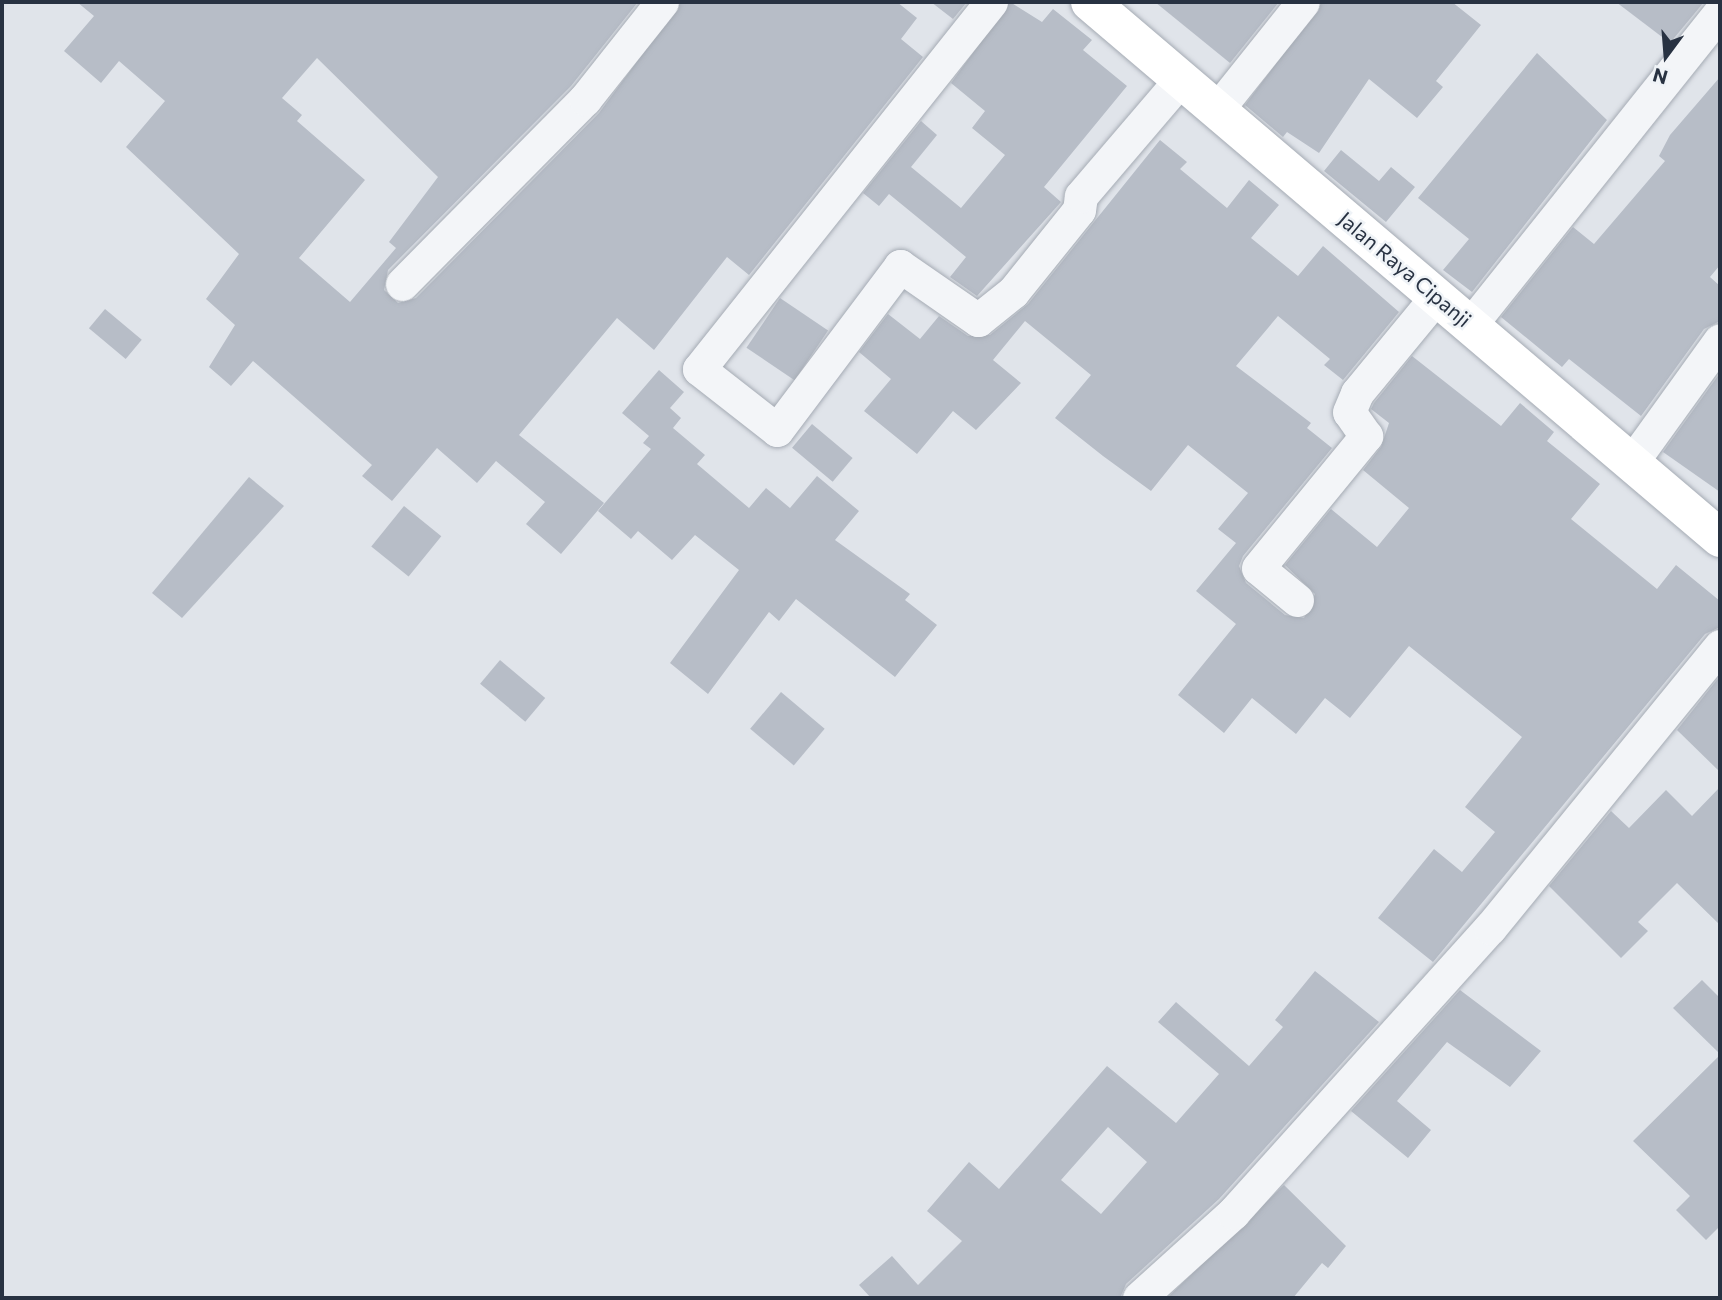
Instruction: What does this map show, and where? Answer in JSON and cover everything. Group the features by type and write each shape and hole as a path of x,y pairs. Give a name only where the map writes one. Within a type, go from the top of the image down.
{"main road":[{"name":"Jalan Raya Cipanji","path":"1090,2 1720,538"}],"street":[{"path":"402,284 585,99 662,2"},
{"path":"991,2 699,369 777,430 900,266 978,320 1013,292 1079,210 1081,196 1180,80"},
{"path":"1216,111 1303,2"},
{"path":"1471,324 1720,12"},
{"path":"1297,600 1258,568 1366,436 1349,412 1357,393 1437,296"},
{"path":"1632,462 1720,340"},
{"path":"1151,1295 1233,1213 1490,928 1720,646"}],"building":[{"path":"77,2 638,2 571,86 388,270 384,290 398,303 416,298 599,113 681,2 897,2 917,18 901,39 923,57 749,275 727,257 654,350 617,318 519,435 604,503 561,554 526,524 545,502 496,461 477,483 437,448 392,501 362,476 372,465 253,361 231,386 209,367 235,325 206,299 239,254 126,147 165,101 119,61 101,83 64,51 94,16","holes":["317,58 438,177 389,242 396,248 350,302 299,258 365,180 297,121 302,115 282,98"]},
{"path":"931,2 967,2 953,19"},
{"path":"1010,2 1042,22 1053,9 1092,40 1083,50 1127,86 1044,187 1061,202 977,296 950,277 966,257 889,194 879,206 863,193 921,121 937,135 911,167 961,208 1005,155 972,128 985,111 951,83"},
{"path":"1155,2 1279,2 1230,63"},
{"path":"1322,2 1452,2 1481,25 1436,81 1443,87 1417,118 1369,79 1319,153 1287,132 1283,137 1245,105"},
{"path":"1616,2 1704,2 1670,43"},
{"path":"1537,53 1607,120 1472,292 1443,270 1469,239 1418,198"},
{"path":"1720,77 1720,265 1710,277 1720,286 1720,321 1704,329 1641,416 1569,359 1562,367 1501,317 1573,227 1594,244 1665,161 1659,156 1670,135"},
{"path":"1160,140 1187,162 1180,169 1227,208 1249,180 1279,205 1251,238 1298,276 1323,246 1399,312 1343,380 1324,365 1330,359 1278,316 1236,366 1311,423 1307,428 1332,448 1243,556 1239,566 1246,583 1285,615 1304,618 1315,594 1285,565 1331,509 1377,547 1409,508 1363,470 1381,447 1389,423 1371,409 1412,356 1501,426 1520,403 1554,432 1547,441 1600,484 1571,519 1657,589 1676,565 1720,601 1720,627 1705,634 1433,962 1378,918 1434,849 1462,872 1495,832 1465,807 1522,737 1409,646 1350,718 1325,698 1296,734 1252,698 1224,733 1178,695 1236,624 1196,591 1236,543 1218,529 1248,493 1188,445 1151,491 1103,456 1055,418 1091,375 1025,321 993,360 1021,383 976,430 953,411 917,454 864,411 891,379 859,352 888,314 920,339 939,316 968,336 990,335 1028,304"},
{"path":"1341,150 1379,181 1391,167 1415,187 1386,222 1324,171"},
{"path":"780,298 828,330 795,380 746,348"},
{"path":"105,309 142,340 126,359 89,328"},
{"path":"659,370 684,392 670,408 681,418 673,428 705,455 697,464 749,508 766,488 790,508 817,476 859,511 835,540 910,594 905,600 937,625 895,677 796,599 779,621 769,612 708,694 670,663 739,570 695,535 672,560 638,531 631,539 598,511 651,449 643,443 649,436 622,413"},
{"path":"1720,373 1720,492 1663,452"},
{"path":"812,424 853,458 833,482 792,448"},
{"path":"249,477 284,506 182,618 152,593"},
{"path":"404,506 441,536 409,577 371,546"},
{"path":"500,660 545,698 525,722 480,684"},
{"path":"1720,676 1720,772 1677,730"},
{"path":"781,692 825,729 794,765 750,729"},
{"path":"1720,787 1720,925 1677,883 1638,922 1648,931 1621,958 1549,886 1611,811 1629,828 1666,790 1692,816"},
{"path":"1315,971 1379,1022 1219,1199 1126,1284 1120,1298 871,1298 859,1285 892,1256 918,1285 962,1241 927,1211 969,1162 999,1189 1107,1066 1176,1123 1219,1074 1158,1022 1176,1002 1249,1066 1283,1027 1275,1020","holes":["1108,1127 1147,1162 1101,1214 1061,1180"]},
{"path":"1702,980 1720,998 1720,1054 1673,1008"},
{"path":"1460,990 1541,1051 1510,1087 1447,1042 1397,1101 1431,1130 1408,1158 1351,1111"},
{"path":"1720,1055 1720,1226 1706,1240 1676,1210 1690,1196 1633,1141"},
{"path":"1284,1185 1346,1246 1328,1268 1322,1263 1293,1298 1167,1298"}]}
